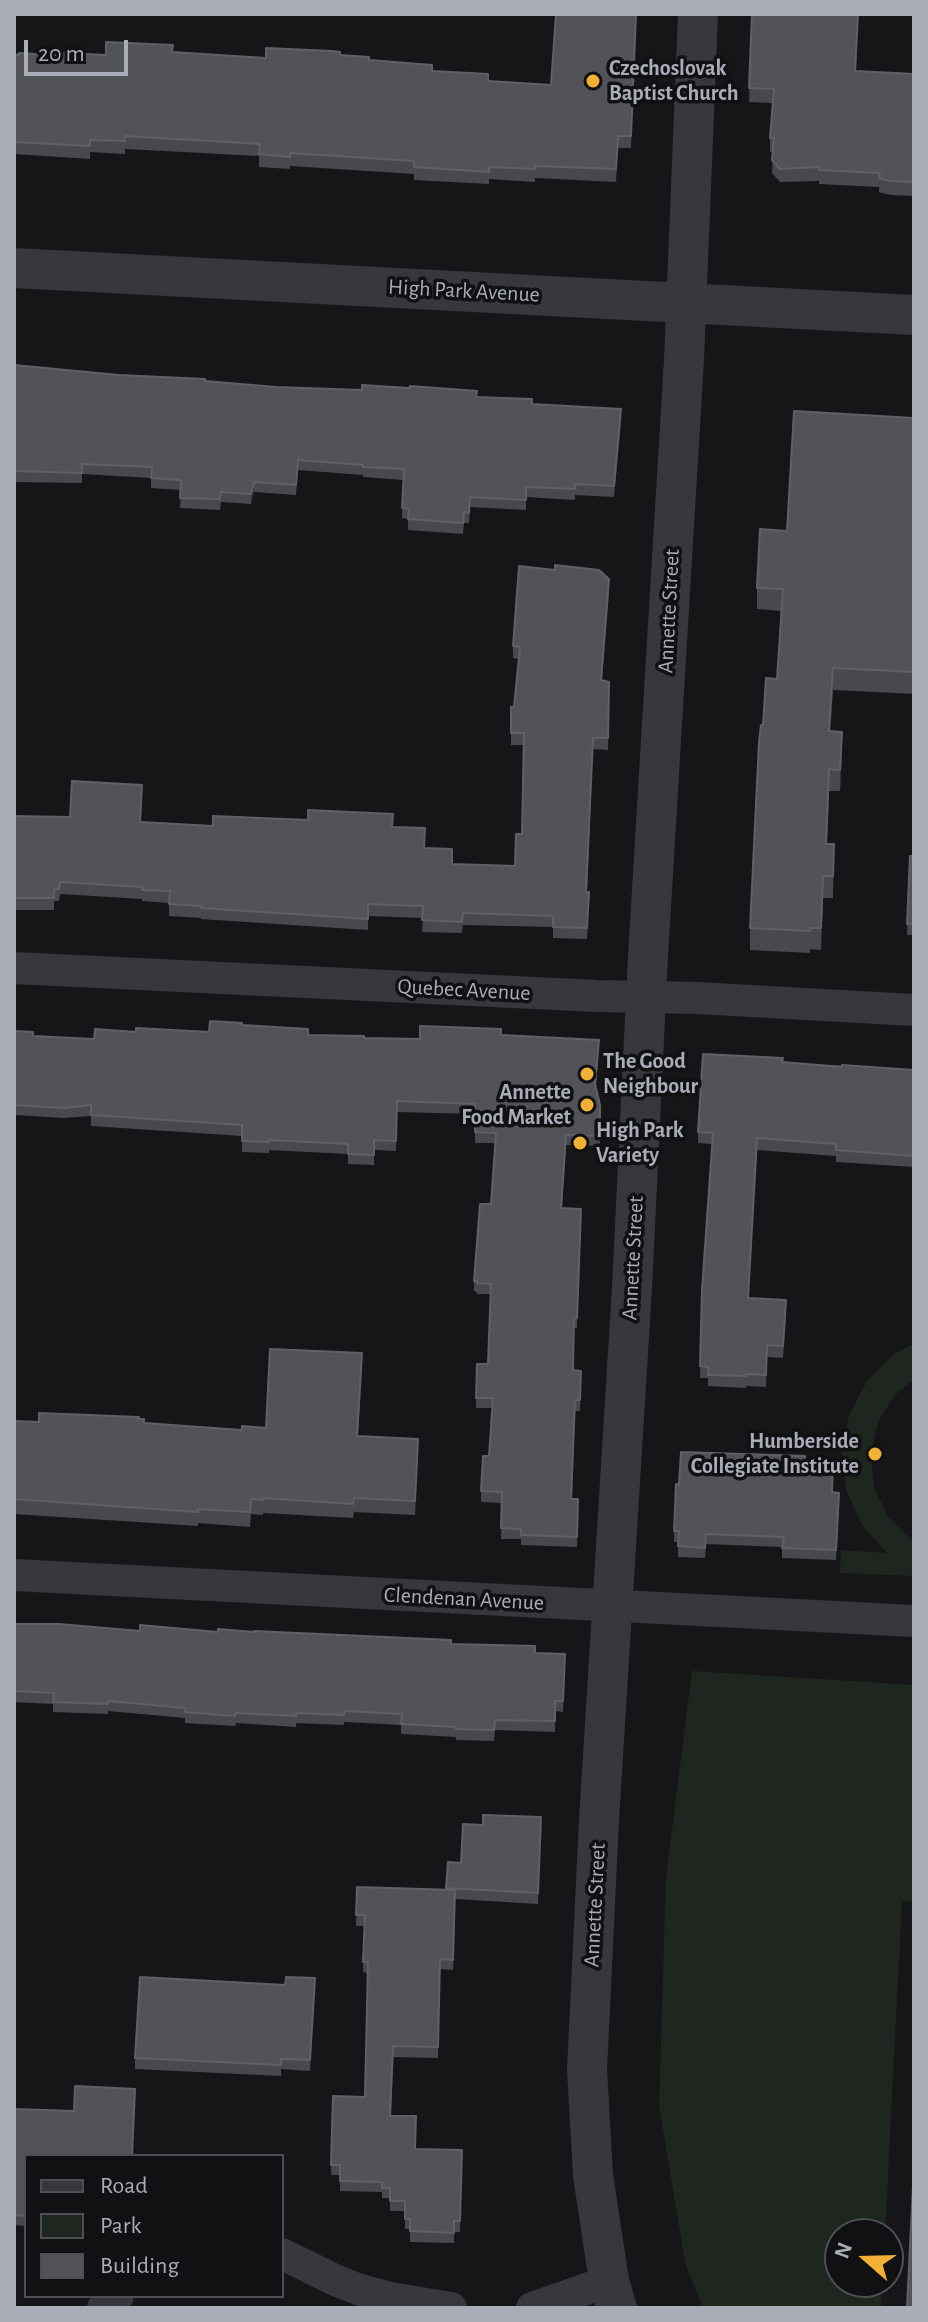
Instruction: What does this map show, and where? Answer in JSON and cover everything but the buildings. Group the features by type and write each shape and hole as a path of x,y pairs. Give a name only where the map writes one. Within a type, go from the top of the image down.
{"street":[{"name":"Annette Street","path":"613,2294 593,2175 587,2070 686,302 698,14"},
{"name":"High Park Avenue","path":"14,268 914,315"},
{"name":"Quebec Avenue","path":"14,968 914,1010"},
{"name":"Clendenan Avenue","path":"14,1575 914,1621"},
{"path":"284,2255 360,2290 451,2308"},
{"path":"532,2308 613,2294"}],"green space":[{"path":"914,1344 914,1379 896,1394 878,1421 871,1454 874,1487 888,1517 914,1543 914,1576 840,1573 841,1550 887,1553 862,1525 846,1490 842,1453 849,1415 867,1381 894,1354"},
{"path":"692,1671 914,1685 914,1901 902,1902 886,2218 824,2218 824,2298 881,2298 881,2308 703,2308 685,2263 659,2106 666,1878"}],"place":[{"name":"Czechoslovak Baptist Church","path":"593,81"},
{"name":"The Good Neighbour","path":"587,1074"},
{"name":"Annette Food Market","path":"587,1105"},
{"name":"High Park Variety","path":"580,1143"},
{"name":"Humberside Collegiate Institute","path":"875,1454"}]}
